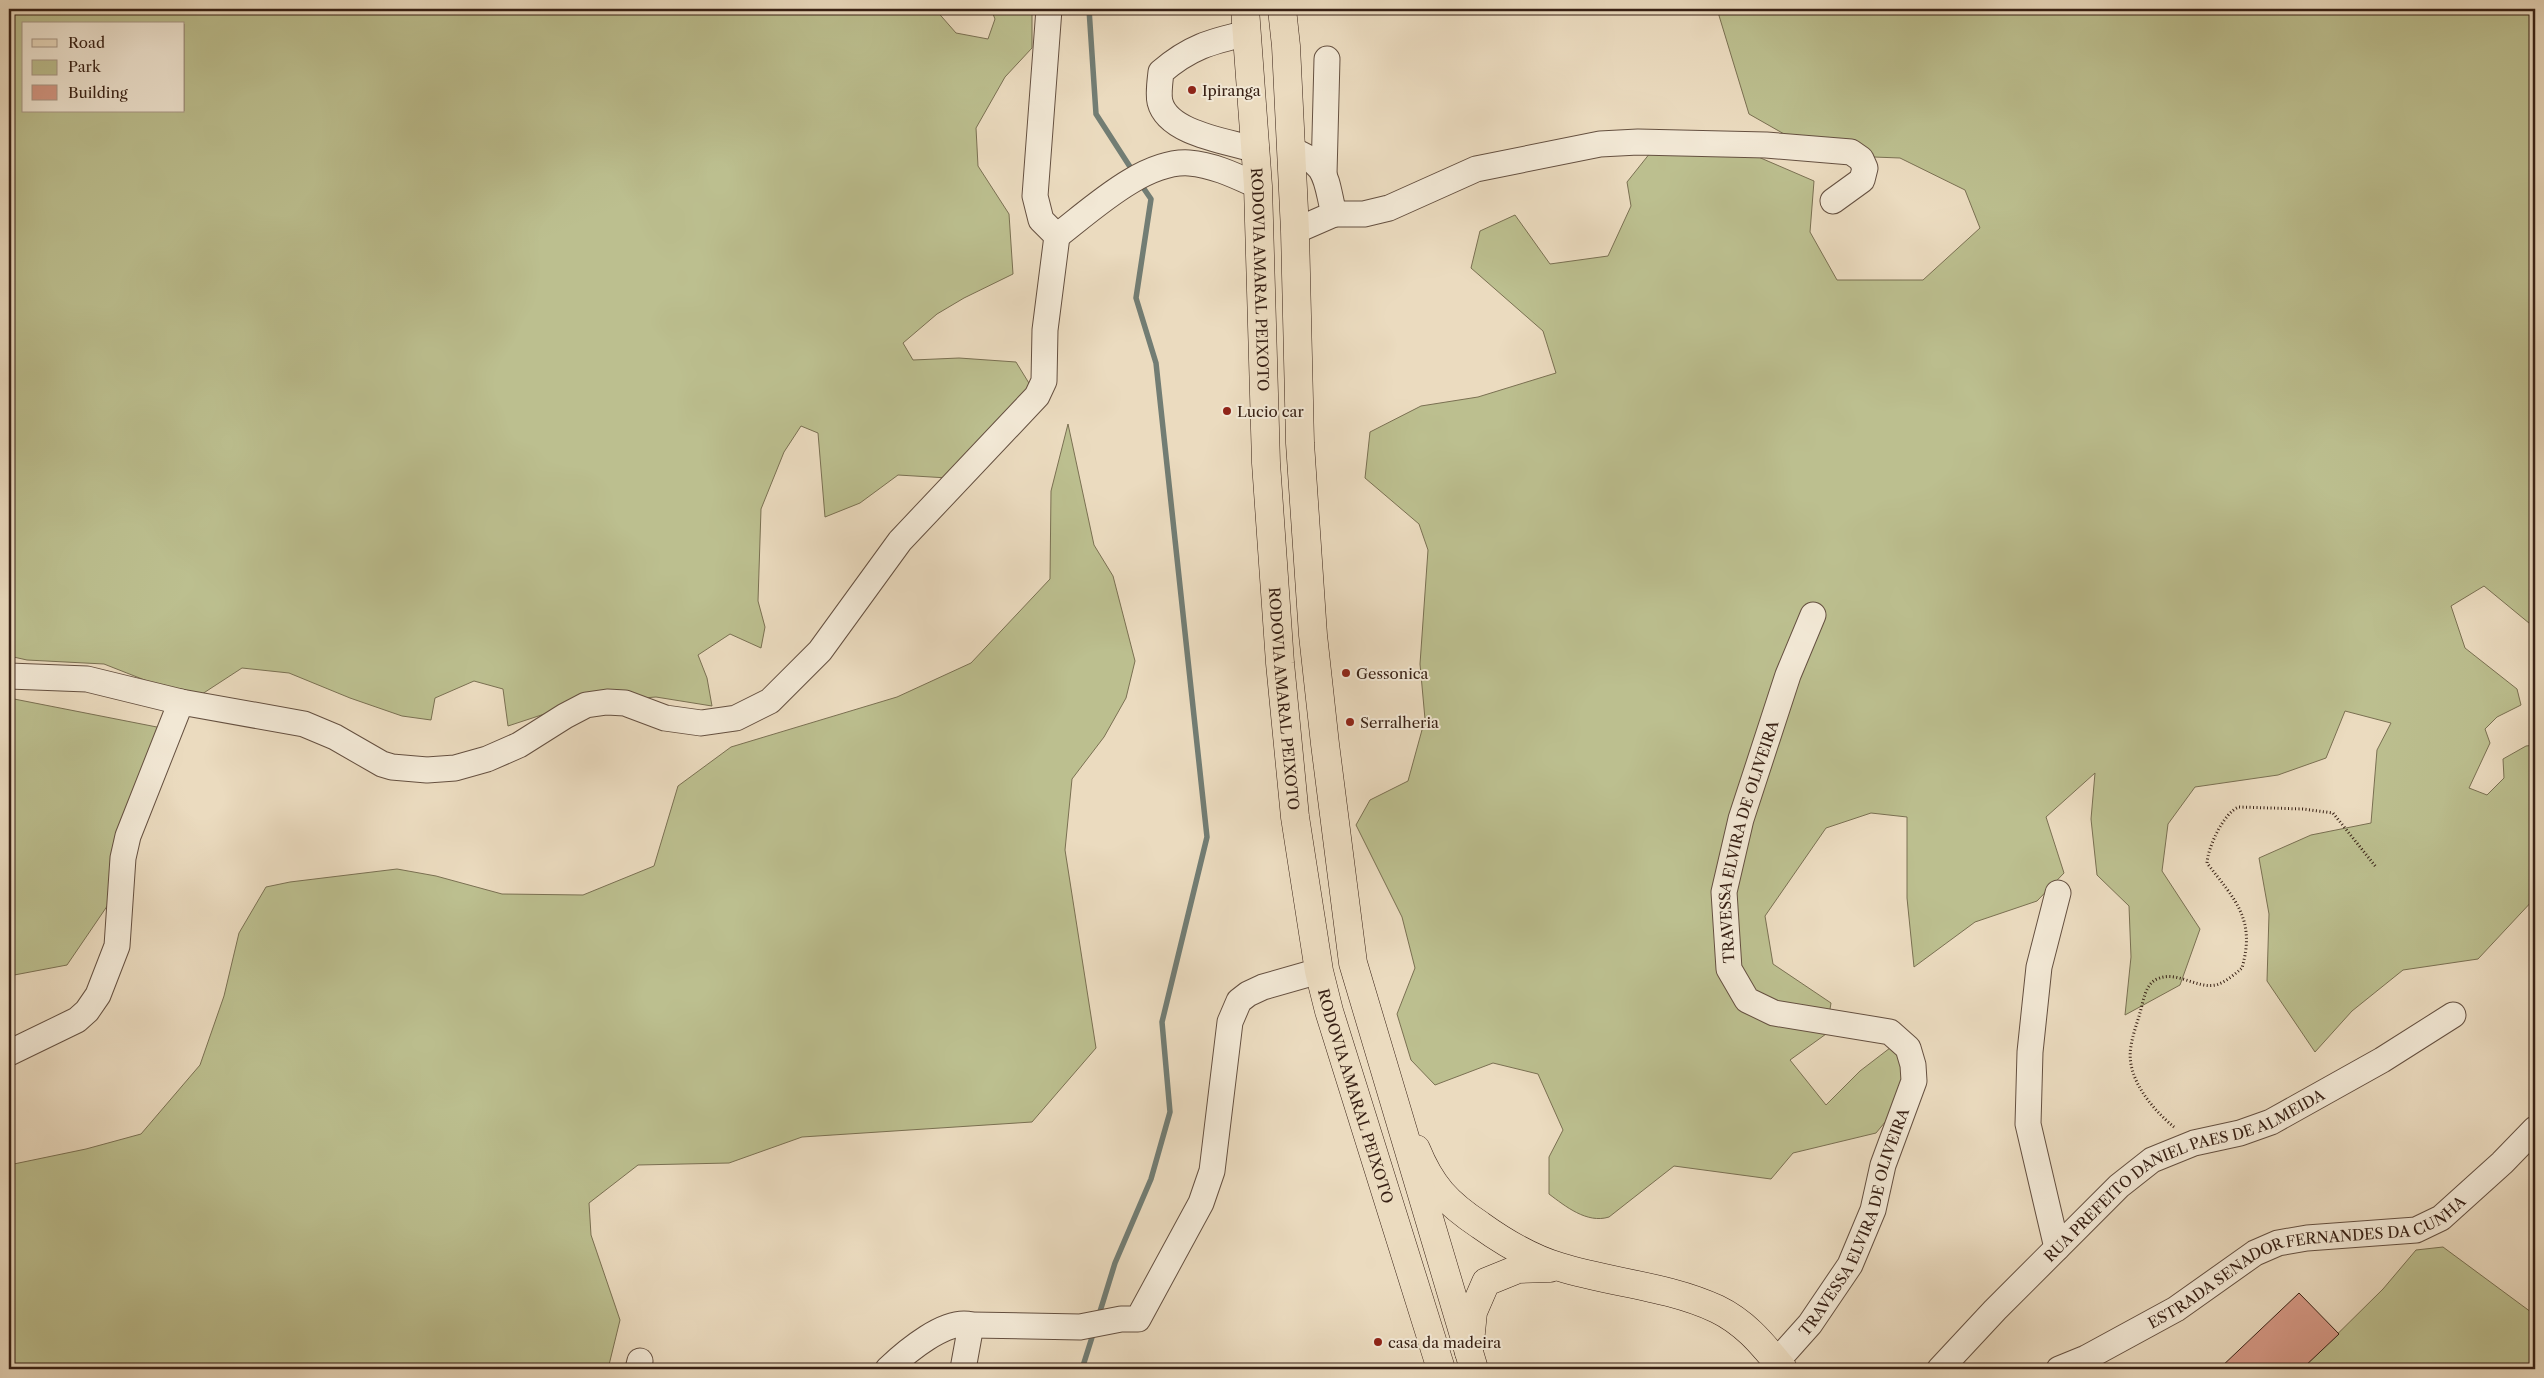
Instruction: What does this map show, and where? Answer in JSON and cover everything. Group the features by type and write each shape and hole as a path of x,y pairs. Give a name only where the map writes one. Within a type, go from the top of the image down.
{"main road":[{"path":"1282,9 1291,150 1300,443 1313,635 1353,964 1472,1362"},
{"name":"RODOVIA AMARAL PEIXOTO","path":"1246,21 1258,186 1266,462 1279,653 1295,817 1319,970 1340,1049 1441,1369"},
{"path":"1382,1064 1425,1170 1444,1197 1513,1248 1559,1267 1693,1300 1717,1309 1755,1334 1780,1365"},
{"path":"1472,1362 1473,1312 1486,1282 1518,1269 1559,1267"}],"street":[{"path":"1049,9 1036,196 1042,220 1057,236"},
{"path":"1246,21 1177,58 1161,72 1159,101 1165,114 1181,128 1256,150"},
{"path":"1327,60 1324,174 1334,214"},
{"path":"1294,231 1334,214 1364,214 1389,208 1476,169 1600,144 1638,142 1766,145 1851,152 1861,160 1865,168 1862,180 1833,201"},
{"path":"1291,150 1310,157 1324,174"},
{"path":"9,676 87,679 181,702 304,724 335,736 382,764 392,767 427,770 455,768 487,759 519,745 586,705 607,702 625,703 665,718 701,723 736,718 770,701 820,651 900,541 1036,396 1044,380 1046,330 1057,236 1123,187 1154,170 1189,163 1224,171 1258,186"},
{"name":"TRAVESSA ELVIRA DE OLIVEIRA","path":"1780,1365 1850,1265 1873,1210 1883,1165 1914,1081 1913,1065 1908,1048 1890,1032 1774,1013 1747,1000 1729,969 1724,892 1741,819 1788,675 1813,615"},
{"path":"9,1053 77,1020 87,1011 98,995 118,946 122,866 128,836 181,702"},
{"path":"2057,1248 2028,1124 2030,1052 2039,967 2058,893"},
{"path":"888,1369 904,1355 948,1326 962,1322 972,1325 1080,1327 1121,1319 1138,1319 1142,1315 1200,1203 1212,1171 1230,1022 1239,1001 1263,987 1319,970"},
{"name":"RUA PREFEITO DANIEL PAES DE ALMEIDA","path":"1940,1369 2119,1186 2152,1160 2194,1143 2240,1133 2271,1122 2382,1060 2453,1014"},
{"name":"ESTRADA SENADOR FERNANDES DA CUNHA","path":"2058,1369 2086,1358 2176,1309 2255,1253 2278,1243 2307,1238 2416,1230 2441,1218 2502,1164 2535,1129"},
{"path":"963,1369 972,1325"}],"path":[{"path":"2194,1143 2160,1115 2139,1086 2131,1064 2130,1047 2146,990 2154,980 2164,976 2173,976 2202,985 2217,984 2242,968 2248,946 2246,929 2238,904 2208,863 2210,846 2230,812 2239,807 2303,809 2333,813 2376,867"}],"green space":[{"path":"9,9 935,9 956,33 988,39 995,19 991,9 1032,9 1032,48 1005,77 976,128 978,166 1009,214 1013,274 964,298 937,314 903,343 913,360 959,358 1016,362 1035,393 948,478 898,475 860,503 825,517 818,433 801,426 784,452 761,509 758,601 765,627 761,648 730,634 698,655 707,678 712,706 656,697 578,703 508,726 503,689 474,681 435,698 431,720 402,716 350,698 289,673 242,668 199,696 170,690 104,664 27,660 9,656"},
{"path":"1717,9 2535,9 2535,628 2484,586 2451,606 2465,648 2517,689 2521,705 2497,717 2485,729 2490,743 2469,788 2487,795 2504,778 2503,759 2526,746 2535,745 2535,898 2478,959 2403,970 2352,1011 2315,1052 2267,981 2269,914 2259,858 2311,835 2371,823 2377,750 2391,723 2345,711 2326,758 2278,775 2195,787 2168,824 2162,871 2200,929 2180,985 2125,1015 2131,957 2129,906 2097,875 2091,819 2095,773 2046,817 2064,873 2037,901 1975,922 1914,967 1907,898 1907,817 1871,813 1826,828 1765,916 1773,964 1831,1003 1826,1034 1790,1060 1826,1105 1860,1071 1903,1038 1910,1092 1876,1133 1793,1153 1771,1179 1674,1166 1609,1217 1601,1219 1585,1216 1577,1213 1549,1194 1549,1157 1563,1130 1538,1074 1493,1063 1435,1085 1411,1060 1397,1014 1415,968 1402,917 1356,825 1370,800 1408,781 1425,719 1420,664 1428,550 1419,524 1365,478 1370,432 1421,406 1478,397 1556,373 1543,331 1471,268 1480,231 1515,215 1550,264 1608,256 1631,206 1627,182 1666,133 1705,134 1814,181 1810,232 1837,280 1923,280 1980,228 1965,190 1900,158 1821,155 1749,114"},
{"path":"1068,424 1094,545 1113,576 1135,661 1126,698 1104,737 1072,779 1065,850 1096,1048 1032,1122 802,1137 729,1163 638,1165 589,1203 591,1235 620,1320 608,1369 9,1369 9,1165 86,1149 141,1134 200,1065 224,996 239,933 266,887 290,882 397,869 436,876 502,894 583,895 654,866 678,786 731,747 897,697 971,663 1050,579 1051,491"},
{"path":"9,698 167,729 112,899 67,965 9,976"},
{"path":"2443,1247 2535,1315 2535,1369 2302,1369 2383,1289 2416,1250"}],"building":[{"path":"2299,1293 2339,1334 2302,1369 2219,1369"}],"waterway":[{"path":"1089,9 1096,114 1134,173"},
{"path":"1098,1318 1115,1263 1151,1179 1170,1112 1162,1022 1207,837 1156,363 1136,298 1151,199 1140,183"},
{"path":"1082,1369 1094,1331"}],"place":[{"name":"Ipiranga","path":"1192,90"},
{"name":"Lucio car","path":"1227,411"},
{"name":"Gessonica","path":"1346,673"},
{"name":"Serralheria","path":"1350,722"},
{"name":"casa da madeira","path":"1378,1342"}]}
